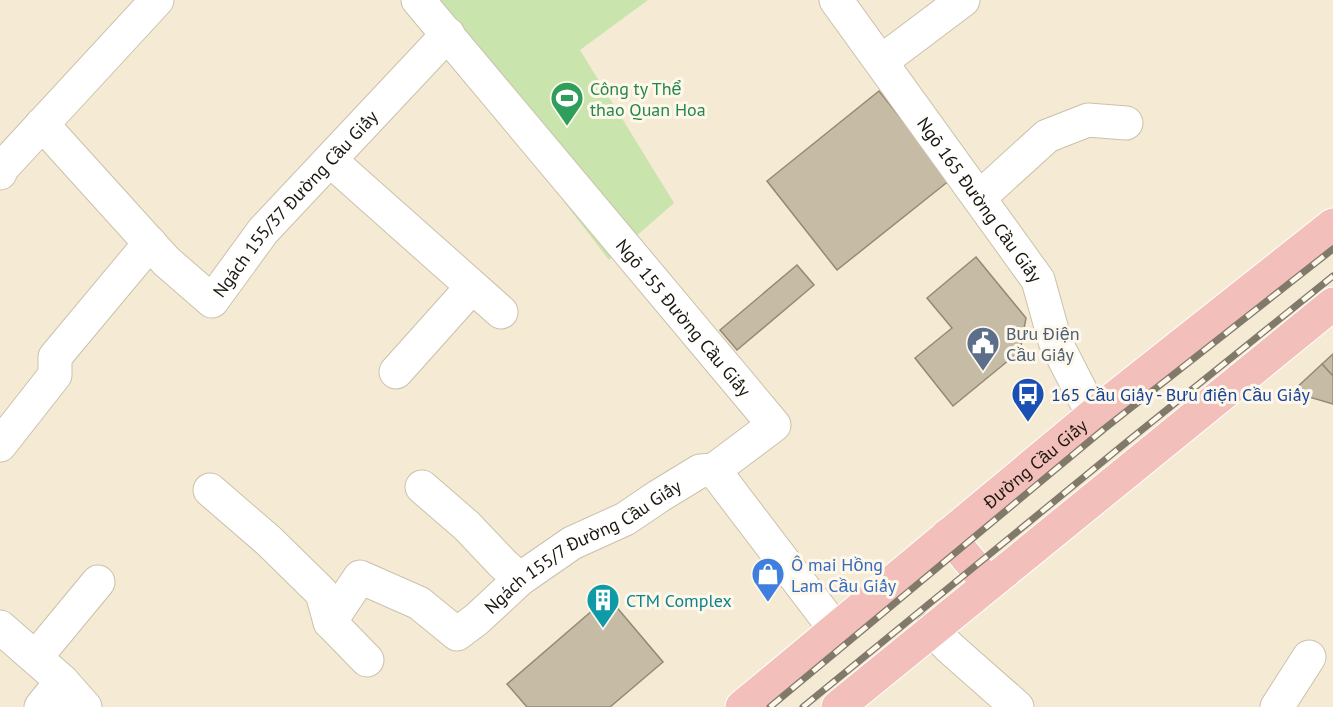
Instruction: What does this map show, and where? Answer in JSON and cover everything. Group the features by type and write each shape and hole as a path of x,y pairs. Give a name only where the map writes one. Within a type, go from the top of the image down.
{"main road":[{"name":"Đường Cầu Giấy","path":"742,707 1093,415 1333,225"},
{"path":"838,707 988,583 1332,307"},
{"path":"948,535 988,583"}],"lane":[{"path":"0,173 2,168 157,0"},
{"name":"Ngõ 155 Đường Cầu Giấy","path":"418,0 774,425 714,470"},
{"name":"Ngõ 165 Đường Cầu Giấy","path":"836,0 1038,280 1055,342 1093,415"},
{"path":"882,61 963,0"},
{"name":"Ngách 155/37 Đường Cầu Giấy","path":"42,124 166,261 212,301 263,231 448,34"},
{"path":"979,198 1047,136 1088,120 1126,123"},
{"path":"330,160 501,312"},
{"path":"0,445 55,375 55,357 150,243"},
{"path":"396,372 472,287"},
{"path":"714,470 835,630"},
{"name":"Ngách 155/7 Đường Cầu Giấy","path":"330,622 360,577 419,603 457,634 477,619 520,579 572,543 625,519 700,471 714,470"},
{"path":"422,487 467,526 520,579"},
{"path":"210,490 269,541 322,593 330,622 368,660"},
{"path":"36,657 99,582"},
{"path":"0,627 62,681 85,707"},
{"path":"932,629 1017,707"},
{"path":"1277,707 1309,657"},
{"path":"41,707 62,681"}],"green space":[{"name":"Công ty Thể thao Quan Hoa","path":"408,0 648,0 580,50 674,203 609,260"}],"building":[{"path":"879,91 950,180 837,270 767,181"},
{"path":"976,257 1026,318 1020,351 953,406 915,358 952,328 927,298"},
{"path":"797,265 814,285 737,350 720,330"},
{"path":"1333,354 1333,376 1322,364"},
{"path":"1322,364 1333,376 1333,404 1292,392"},
{"name":"CTM Complex","path":"608,597 663,662 610,707 527,707 507,684"}],"railway":[{"path":"770,707 1104,429 1333,249"},
{"path":"803,707 1333,276"}],"place":[{"name":"Công ty Thể thao Quan Hoa","path":"567,127"},
{"name":"Bưu Điện Cầu Giấy","path":"983,372"},
{"name":"165 Cầu Giấy - Bưu điện Cầu Giấy","path":"1028,423"},
{"name":"Ô mai Hồng Lam Cầu Giấy","path":"768,603"},
{"name":"CTM Complex","path":"603,629"}]}
